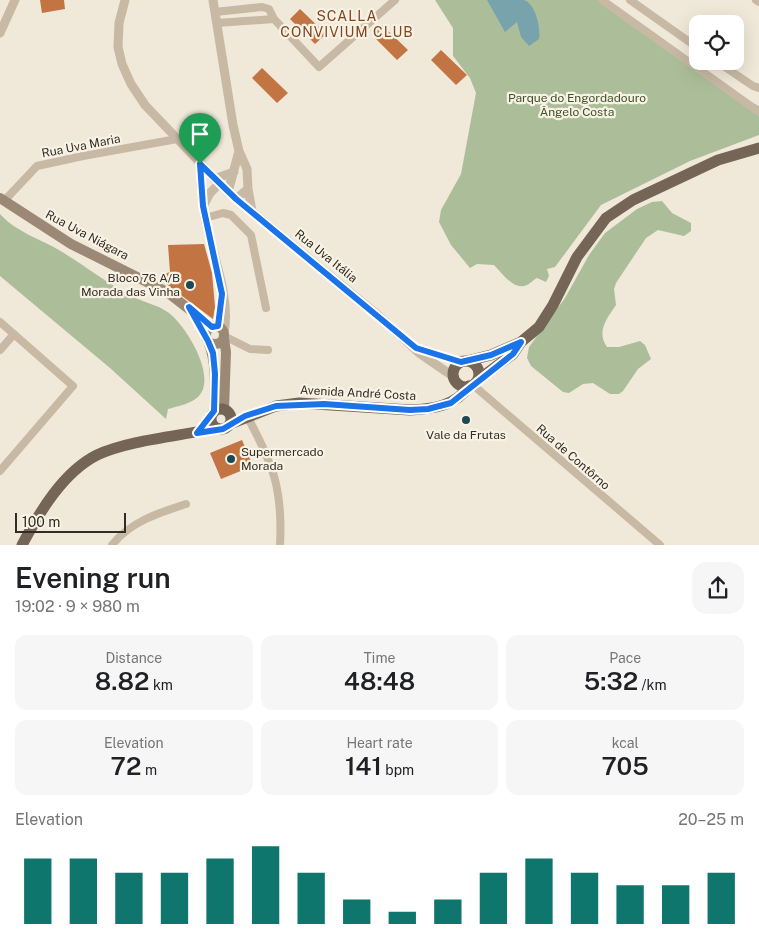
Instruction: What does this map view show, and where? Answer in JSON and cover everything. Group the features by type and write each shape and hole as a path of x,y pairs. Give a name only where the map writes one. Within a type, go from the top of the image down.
{"main road":[{"name":"Avenida André Costa","path":"222,414 246,416 276,406 299,404 410,410 451,403 513,354 521,342 543,320 577,257 606,218 634,200 718,160 759,148"},
{"name":"Rua Uva Niágara","path":"2,200 70,244 167,292 220,332"},
{"name":"Rua Uva Niágara","path":"189,307 207,338 213,353 222,414"},
{"path":"207,330 220,332 216,344 207,338 207,330"},
{"path":"22,545 66,479 81,465 97,455 117,448 217,428 212,424 222,414 226,352 220,332"},
{"name":"Avenida André Costa","path":"464,362 491,355 521,342"},
{"path":"442,405 451,398 455,368 464,362 478,368 473,384 459,384 455,378"},
{"path":"197,433 222,414"}],"street":[{"path":"0,33 15,0"},
{"name":"Rua Uva Itália","path":"125,0 119,23 118,46 122,64 145,104 228,192 416,348 419,353 455,378"},
{"path":"213,0 239,151 247,169 252,211"},
{"path":"215,12 262,7 269,9 274,19 319,67 395,0"},
{"path":"602,0 759,112"},
{"path":"630,0 689,42"},
{"path":"217,23 274,19"},
{"path":"729,70 752,86 759,88"},
{"name":"Rua Uva Maria","path":"2,200 37,166 177,140"},
{"path":"228,192 239,151"},
{"path":"200,164 203,206 222,294 226,322 220,332 250,349 268,350"},
{"path":"203,206 217,182 234,172"},
{"path":"236,199 248,188"},
{"path":"205,218 223,212 231,216 251,235 266,308"},
{"path":"0,322 73,386 0,471"},
{"path":"0,350 14,334"},
{"name":"Rua Uva Itália","path":"416,348 464,362"},
{"name":"Rua de Contôrno","path":"473,384 660,545"},
{"path":"246,416 276,477 282,519 280,545"},
{"path":"112,545 127,529 155,514 186,504"}],"green space":[{"name":"Parque do Engordadouro Ângelo Costa","path":"435,0 605,0 689,60 689,70 702,70 740,97 759,106 759,135 690,161 601,205 555,267 547,269 549,276 546,282 537,278 527,285 517,286 494,265 477,264 470,268 451,245 439,222 441,210 461,174 476,93 470,78 453,56 453,28"},
{"path":"662,201 672,213 691,223 691,231 684,236 658,230 646,238 616,283 614,289 616,305 606,320 603,331 607,347 619,347 640,341 645,345 651,359 638,369 619,394 610,394 593,383 583,384 569,393 563,392 531,366 527,358 529,347 565,298 589,255 605,233 637,209 652,202"},
{"path":"0,214 15,227 59,250 120,290 159,307 176,319 191,340 202,364 204,387 199,396 188,403 168,409 166,419 110,368 0,276"}],"water":[{"path":"487,0 524,0 528,2 537,17 539,39 529,46 521,37 517,22 505,32"}],"building":[{"path":"40,0 64,0 65,9 42,13"},
{"path":"300,9 326,34 315,44 290,19"},
{"path":"382,25 408,50 397,60 372,35"},
{"path":"441,50 467,75 456,85 431,60"},
{"path":"262,68 288,93 277,103 252,78"},
{"name":"Bloco 76 A/B Morada das Vinha","path":"204,244 212,273 215,307 213,319 162,281 162,275 170,272 168,245"},
{"name":"Supermercado Morada","path":"242,440 253,466 221,479 210,453"}],"place":[{"name":"Bloco 76 A/B Morada das Vinha","path":"190,285"},
{"name":"Vale da Frutas","path":"466,420"},
{"name":"Supermercado Morada","path":"231,459"}],"district":[{"name":"SCALLA CONVIVIUM CLUB","path":"347,24"}],"route":[{"path":"200,164 236,199 416,348 461,362 491,355 521,342 513,354 470,386 466,392 451,403 428,409 410,410 324,404 276,406 245,416 226,428 217,428 197,433 214,411 215,374 213,353 206,336 189,307 212,327 218,326 222,294 205,218 200,164"}]}
